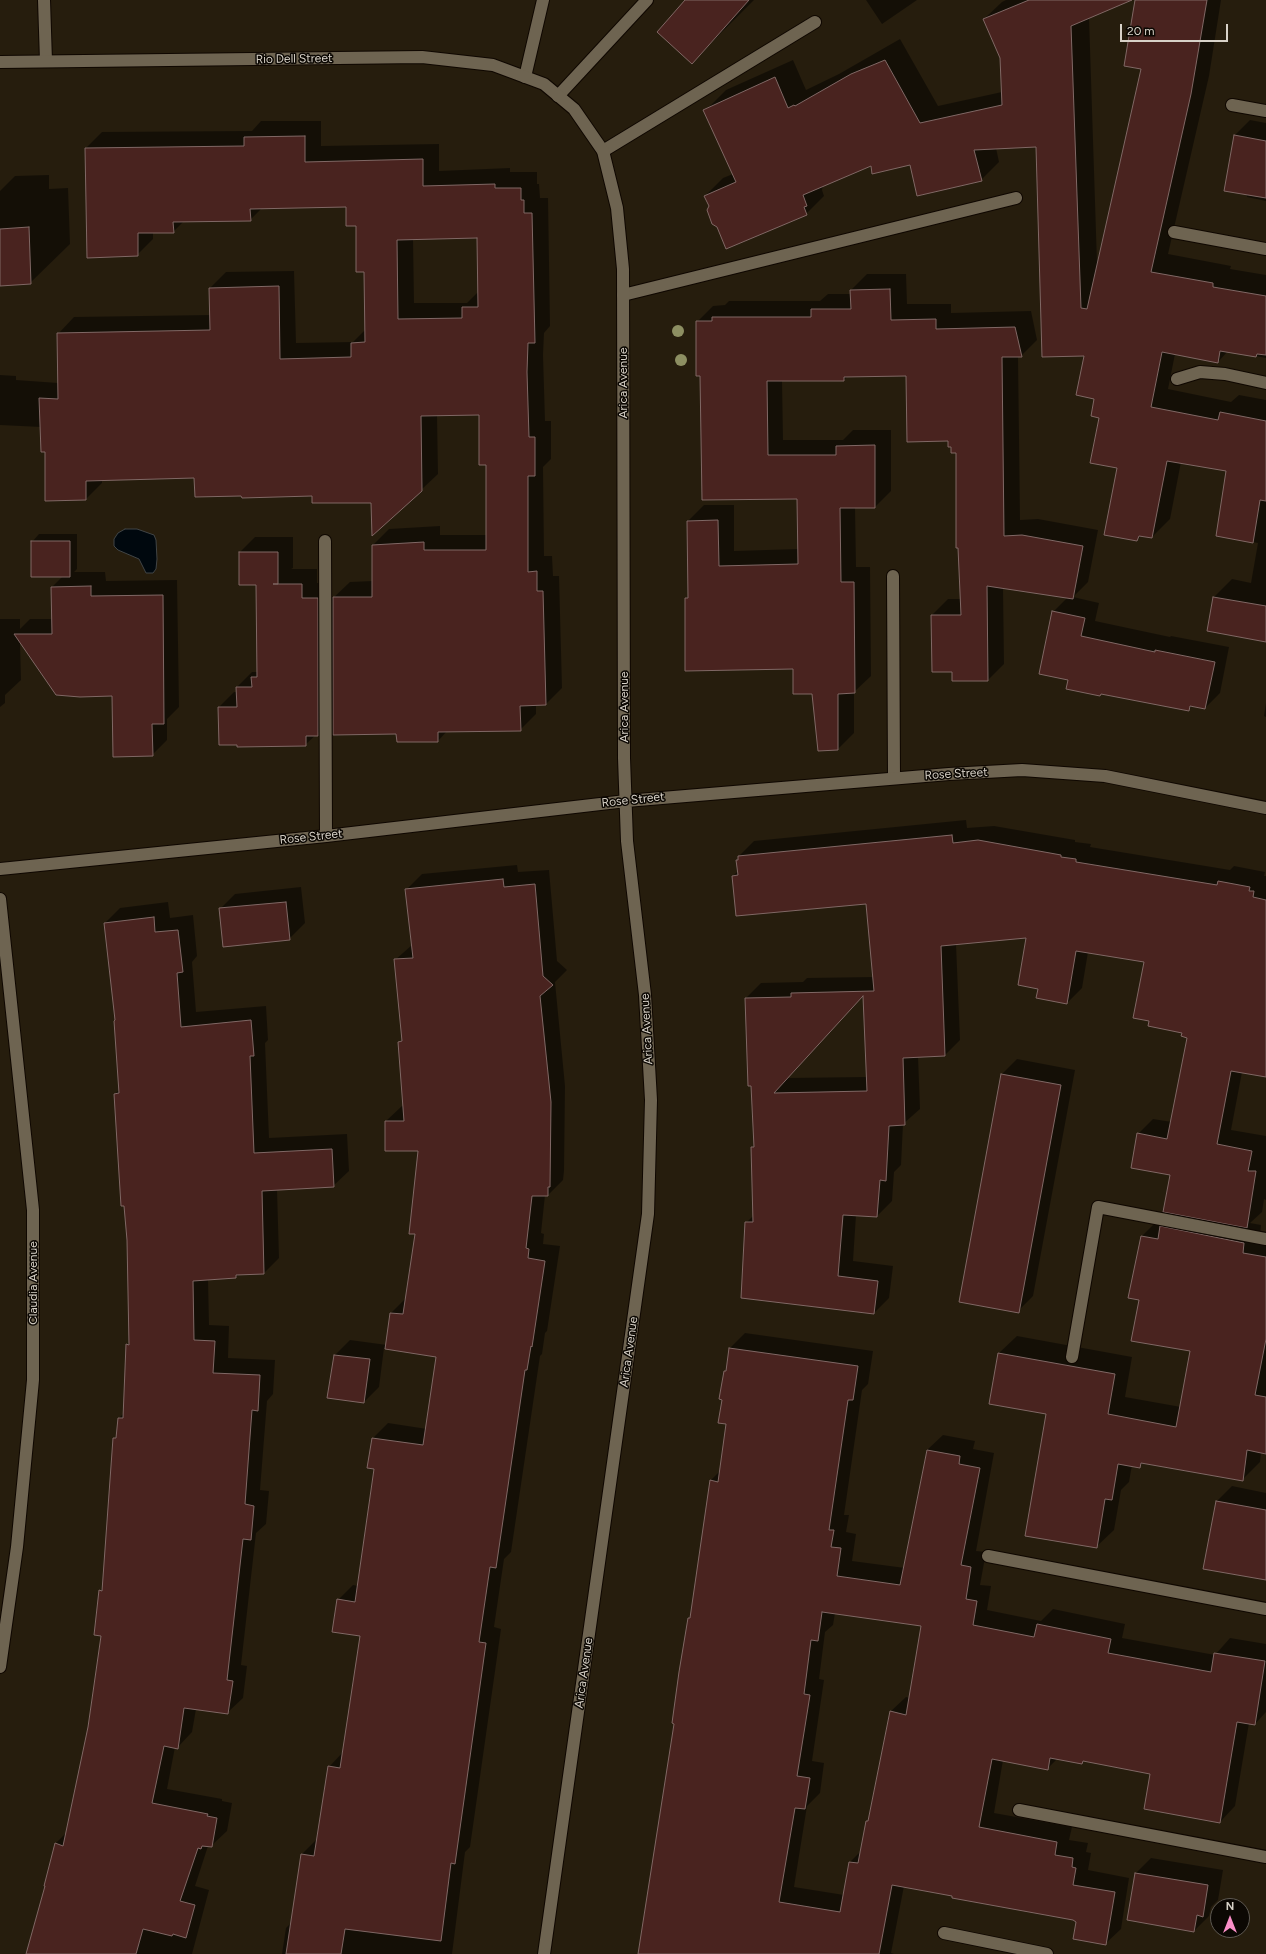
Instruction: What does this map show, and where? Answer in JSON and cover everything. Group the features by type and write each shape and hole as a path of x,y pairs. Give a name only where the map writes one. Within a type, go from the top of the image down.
{"street":[{"path":"44,0 46,61"},
{"path":"525,77 542,0"},
{"path":"558,96 647,0"},
{"path":"603,151 815,22"},
{"name":"Rio Dell Street","path":"0,62 422,57 493,65 544,84 574,109"},
{"path":"1232,105 1266,111"},
{"name":"Arica Avenue","path":"544,1954 648,1214 651,1100 645,996 627,841 624,758 623,295 617,208 603,151 574,109"},
{"path":"623,295 1016,198"},
{"path":"1174,232 1266,249"},
{"path":"1177,379 1200,372 1225,374 1266,382"},
{"path":"325,541 326,836"},
{"path":"893,576 894,777"},
{"name":"Rose Street","path":"0,869 326,836 626,801 894,777 1022,770 1105,776 1266,808"},
{"name":"Claudia Avenue","path":"0,899 33,1210 33,1380 16,1547 0,1667"},
{"path":"1072,1357 1098,1207 1266,1238"},
{"path":"988,1556 1266,1609"},
{"path":"1019,1810 1266,1857"},
{"path":"944,1933 1047,1954"}],"shaded area":[{"path":"125,529 137,529 154,535 156,540 157,559 156,569 153,573 146,573 139,559 118,550 114,546 114,539 118,533"}],"building":[{"path":"685,0 749,0 692,64 657,32"},
{"path":"1029,0 1132,0 1071,26 1081,308 1087,309 1141,69 1124,66 1135,0 1207,0 1191,94 1151,272 1213,283 1213,287 1266,296 1266,355 1257,354 1256,357 1220,351 1218,363 1162,352 1151,407 1218,420 1220,412 1266,421 1266,501 1260,500 1253,543 1216,536 1226,471 1167,461 1152,538 1139,536 1137,541 1104,535 1117,468 1090,463 1099,418 1091,416 1094,399 1076,395 1084,356 1042,357 1036,147 974,150 982,181 917,196 910,165 872,174 871,166 803,195 807,206 804,207 807,215 726,249 717,227 712,224 707,210 709,206 704,196 736,182 703,110 775,77 788,108 794,105 795,106 851,74 885,60 920,123 1002,105 1000,58 983,19"},
{"path":"1234,135 1266,141 1266,198 1224,191"},
{"path":"305,136 305,162 423,159 423,186 495,184 495,188 521,188 521,200 524,200 524,213 532,213 535,343 528,343 527,372 529,437 535,437 535,476 528,476 528,572 537,571 537,591 543,591 546,705 520,706 521,731 438,732 438,742 397,742 396,734 333,735 333,597 372,597 372,545 424,542 424,550 486,550 486,465 479,465 479,415 421,416 422,491 372,536 371,503 312,503 312,496 242,498 241,496 195,497 194,478 86,481 86,500 45,501 45,452 41,452 39,398 58,399 57,333 210,330 209,288 279,286 280,359 351,357 351,343 365,342 364,272 356,272 356,226 346,226 346,207 250,209 251,221 173,222 174,233 138,233 138,256 87,258 85,148 244,146 244,137","holes":["477,238 478,307 462,307 462,318 398,319 397,240"]},
{"path":"29,227 31,284 0,286 0,229"},
{"path":"890,289 891,320 936,319 936,329 1015,327 1022,357 1002,357 1004,536 1022,535 1083,546 1073,599 987,586 988,681 952,681 952,672 932,672 931,615 961,615 958,548 956,548 956,453 951,453 951,447 948,447 948,441 907,442 906,376 844,377 844,381 767,381 768,455 836,455 836,446 875,445 875,508 840,508 841,582 854,582 855,693 838,694 838,750 818,751 812,694 793,694 793,669 685,671 685,598 688,598 687,521 718,520 719,566 798,564 797,499 702,500 700,376 696,376 696,321 712,321 712,317 811,317 811,309 851,309 850,290"},
{"path":"31,541 70,541 70,577 31,577"},
{"path":"239,552 278,552 278,584 302,584 302,598 318,598 318,736 306,736 306,746 237,747 237,745 219,745 218,707 237,707 236,687 252,687 251,677 257,677 256,585 239,585"},
{"path":"91,586 91,596 163,595 164,724 152,724 153,756 113,757 112,696 80,697 56,695 14,634 52,634 51,587"},
{"path":"1213,597 1266,606 1266,642 1207,631"},
{"path":"1052,611 1085,618 1081,636 1155,652 1155,650 1215,662 1205,709 1190,706 1189,711 1101,694 1100,696 1066,689 1068,680 1039,674"},
{"path":"952,835 953,843 978,840 1061,855 1061,857 1076,859 1076,862 1217,885 1218,881 1250,887 1249,891 1254,891 1253,897 1266,900 1266,1077 1231,1071 1217,1144 1252,1151 1248,1171 1256,1171 1247,1228 1163,1212 1170,1175 1131,1168 1137,1133 1167,1139 1187,1038 1181,1036 1182,1033 1148,1026 1149,1021 1133,1018 1144,962 1076,951 1067,1004 1036,998 1038,989 1018,985 1026,938 941,946 945,1056 903,1058 905,1125 889,1126 886,1181 880,1180 877,1217 843,1215 838,1276 878,1281 874,1314 741,1298 745,1222 753,1222 751,1147 754,1147 751,1086 748,1086 745,998 791,997 791,993 874,991 866,904 736,916 732,876 738,875 736,860 738,860 738,856","holes":["863,996 867,1091 774,1093"]},
{"path":"503,879 504,887 535,884 543,976 553,985 540,996 551,1102 550,1187 548,1187 548,1196 532,1196 526,1248 529,1249 528,1258 545,1261 532,1347 531,1346 527,1370 525,1370 496,1568 490,1567 479,1642 486,1643 455,1864 451,1863 441,1941 345,1929 341,1954 286,1954 301,1854 314,1856 328,1766 340,1768 360,1636 332,1632 337,1599 355,1602 374,1469 367,1468 372,1438 423,1445 436,1357 385,1349 390,1313 403,1314 415,1234 409,1234 418,1151 385,1151 385,1121 404,1121 398,1042 402,1041 394,959 413,958 405,889"},
{"path":"286,902 290,940 223,947 219,908"},
{"path":"154,917 155,932 178,930 183,972 177,973 181,1027 251,1020 254,1056 250,1056 254,1153 332,1149 334,1187 262,1191 264,1274 236,1275 236,1278 193,1281 194,1340 215,1341 213,1373 260,1375 258,1411 252,1410 245,1504 254,1506 251,1540 243,1539 227,1680 233,1681 228,1714 184,1708 178,1749 164,1746 152,1803 208,1814 207,1816 217,1818 212,1847 202,1846 201,1849 198,1848 180,1901 195,1905 186,1938 173,1934 172,1936 143,1929 136,1954 26,1954 55,1843 63,1846 88,1727 101,1636 94,1635 99,1590 102,1591 113,1438 116,1438 118,1418 123,1418 126,1344 129,1345 127,1240 124,1206 121,1206 114,1094 119,1093 115,1020 104,923"},
{"path":"1001,1074 1061,1085 1019,1313 959,1302"},
{"path":"1160,1226 1244,1243 1243,1253 1266,1257 1266,1339 1255,1395 1266,1397 1266,1454 1247,1450 1243,1481 1141,1463 1140,1468 1118,1464 1112,1500 1105,1499 1097,1548 1025,1536 1046,1414 989,1404 998,1353 1115,1374 1108,1414 1176,1427 1190,1351 1131,1341 1139,1300 1128,1298 1141,1236 1158,1239"},
{"path":"729,1348 858,1366 853,1400 848,1400 829,1530 834,1530 831,1547 841,1548 837,1576 900,1585 927,1450 960,1456 959,1464 980,1468 961,1565 971,1567 966,1599 977,1601 973,1625 1034,1637 1037,1624 1111,1639 1108,1653 1211,1672 1214,1653 1265,1661 1255,1725 1237,1722 1220,1823 1144,1809 1150,1774 1083,1761 1082,1764 1050,1758 1048,1770 992,1759 979,1827 1057,1842 1055,1855 1073,1858 1072,1867 1076,1868 1073,1885 1115,1892 1106,1945 1073,1939 1076,1922 1073,1920 952,1898 952,1896 892,1885 879,1954 638,1954 674,1724 672,1723 679,1672 688,1618 690,1618 710,1480 718,1482 726,1424 718,1423 722,1400 719,1399 724,1371 726,1371","holes":["822,1612 921,1626 906,1715 890,1711 858,1863 849,1862 840,1912 779,1902 795,1808 805,1809 810,1778 797,1776 810,1695 804,1694 811,1640 818,1641"]},
{"path":"334,1355 370,1359 364,1403 327,1398"},
{"path":"1216,1501 1266,1510 1266,1580 1203,1569"},
{"path":"1135,1873 1208,1885 1203,1917 1197,1915 1194,1932 1127,1920"}]}
